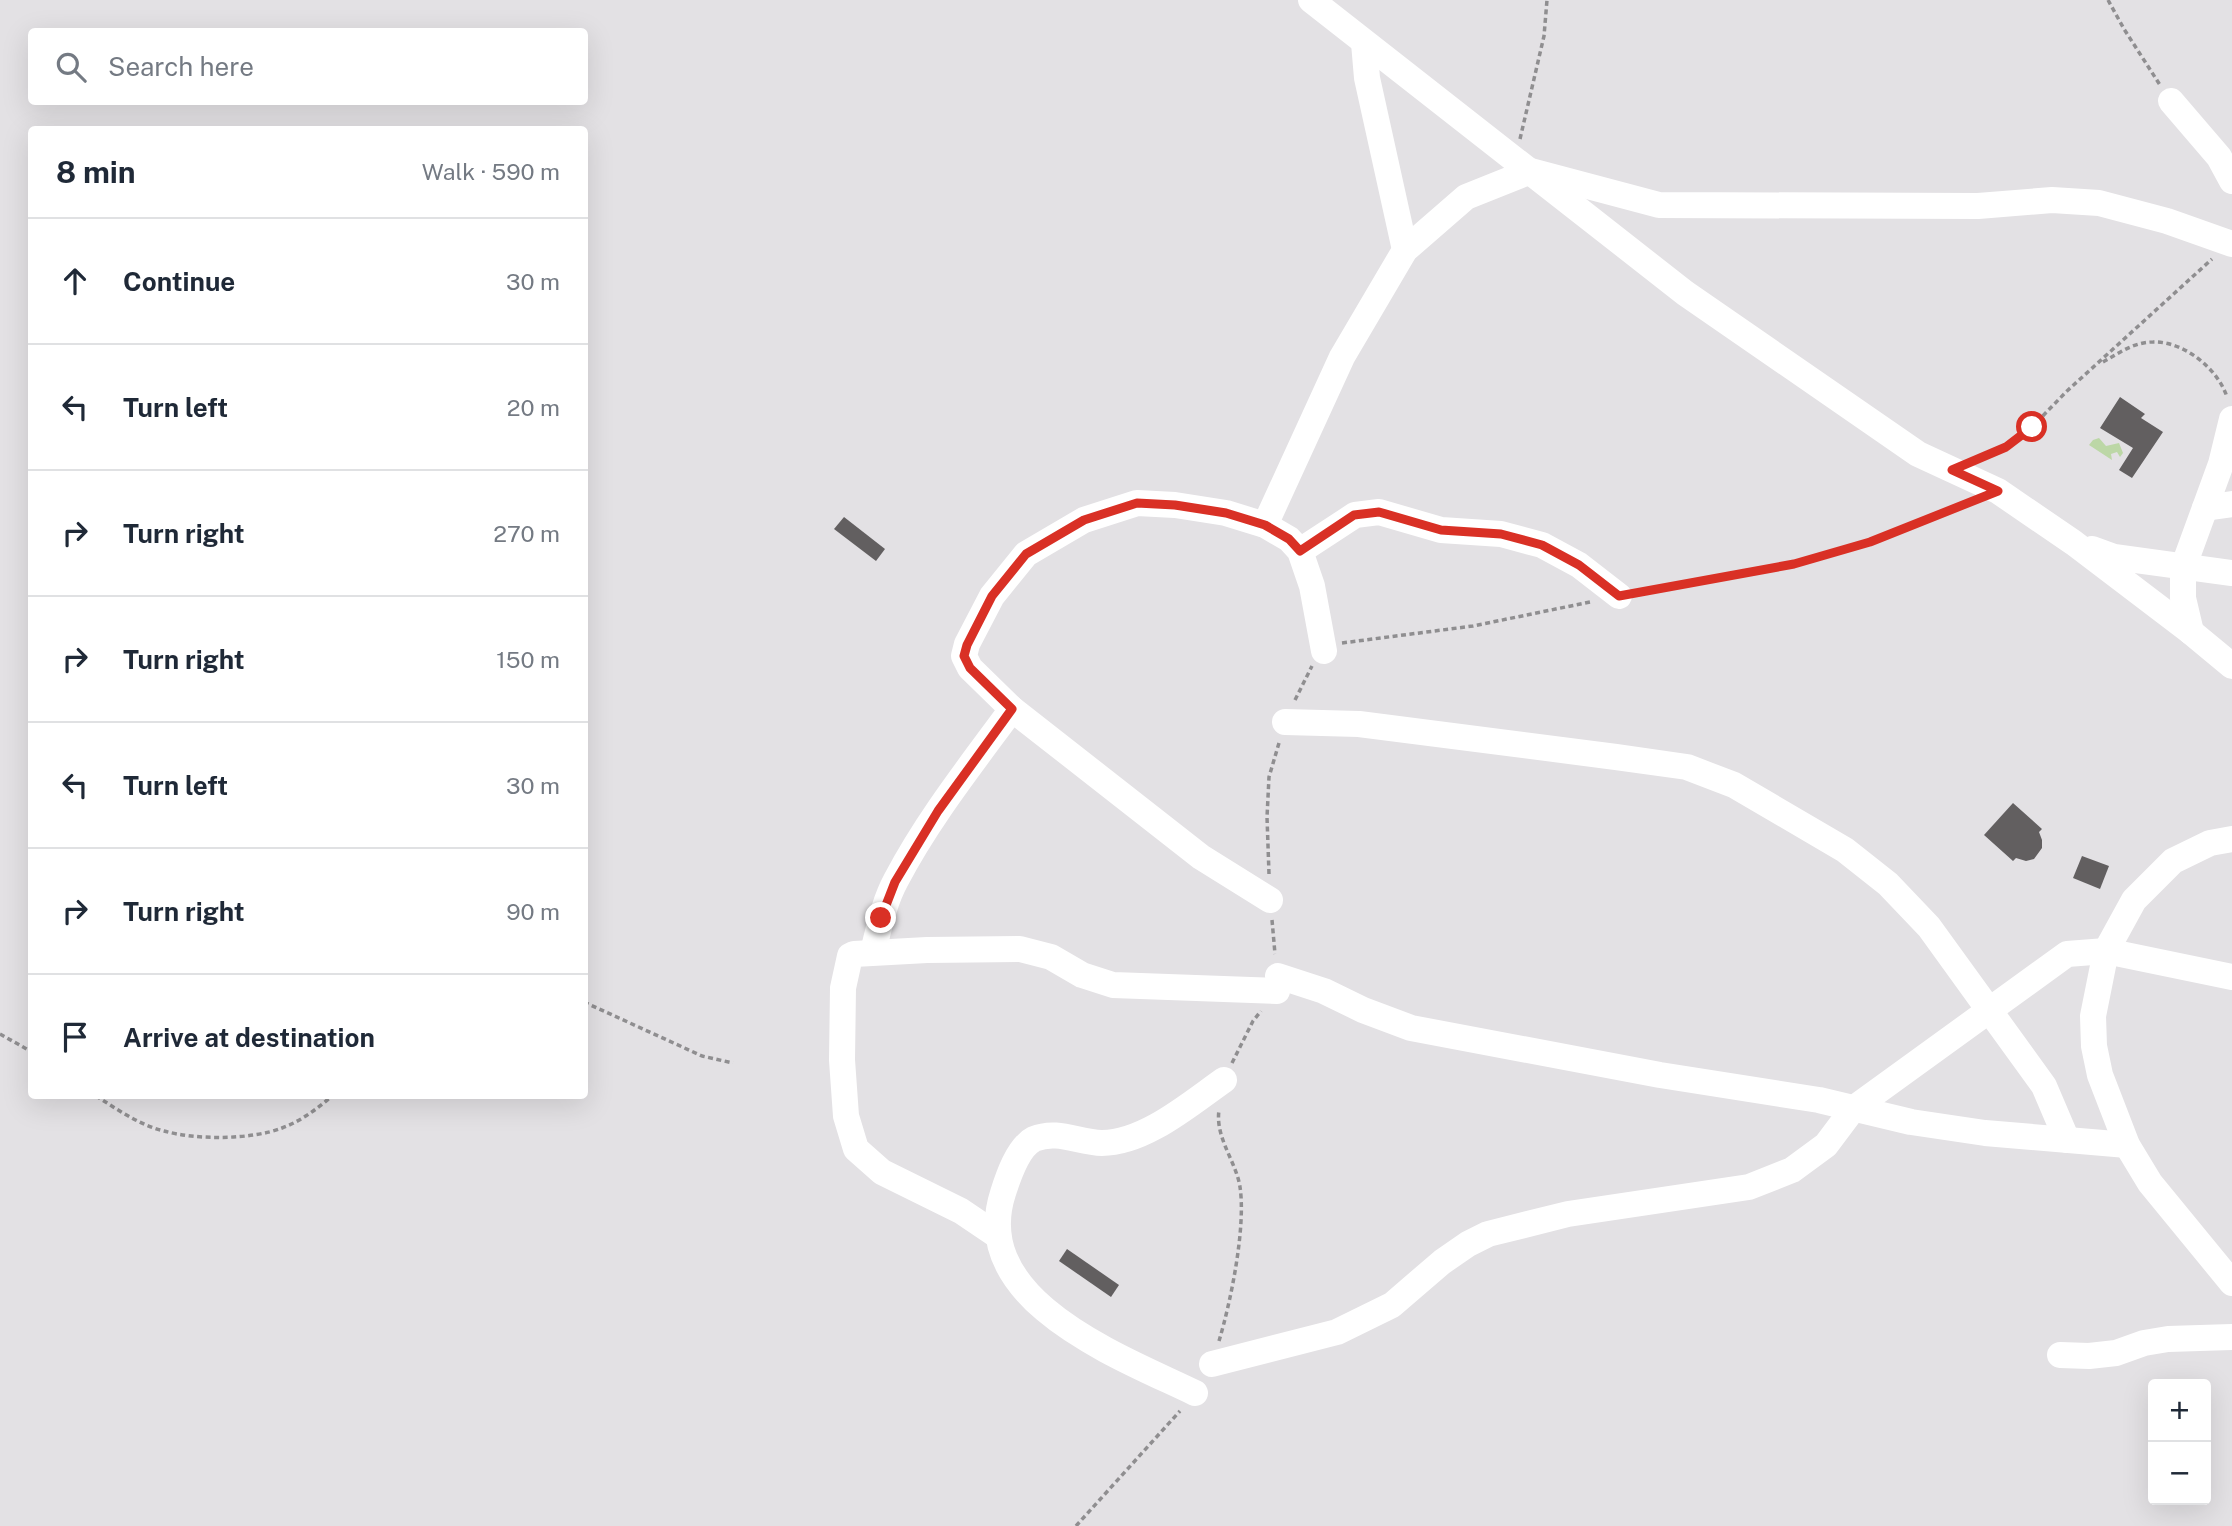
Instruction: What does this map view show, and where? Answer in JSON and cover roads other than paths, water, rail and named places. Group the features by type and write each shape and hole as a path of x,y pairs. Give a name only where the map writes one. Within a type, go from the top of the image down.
{"street":[{"path":"1311,0 1685,293 1918,453 1998,491 2074,543 2232,666"},
{"path":"1364,43 1367,78 1405,250"},
{"path":"2171,102 2219,157 2232,181"},
{"path":"1265,525 1342,357 1405,250 1466,197 1523,165 1659,205 1978,206 2052,200 2099,203 2167,221 2230,243"},
{"path":"2191,632 2183,598 2183,568 2221,464 2230,411"},
{"path":"1269,900 1201,857 1012,709 970,668 964,656 992,596 1026,554 1084,520 1137,503 1175,505 1226,513 1265,525 1289,539 1300,551 1312,586 1324,651"},
{"path":"2205,508 2232,505"},
{"path":"1300,551 1354,515 1379,512 1441,530 1501,534 1542,545 1579,565 1619,596"},
{"path":"2074,543 2114,557 2232,573"},
{"path":"873,953 881,918 895,882 938,811 1012,709"},
{"path":"1285,722 1359,724 1616,757 1687,767 1734,785 1845,850 1888,884 1929,927 2044,1086 2067,1140"},
{"path":"2232,839 2210,843 2173,861 2134,900 2106,951 2093,1016 2094,1046 2101,1075 2127,1145 2150,1183 2232,1283"},
{"path":"998,1236 961,1211 882,1172 856,1149 846,1116 842,1060 843,988 850,956 1020,949 1051,957 1082,975 1113,985 1138,988 1278,984 1324,991 1363,1010 1411,1028 1660,1075 1819,1100 1911,1122 1985,1133 2127,1145"},
{"path":"1212,1364 1337,1332 1392,1305 1442,1262 1488,1234 1568,1214 1749,1187 1792,1170 1826,1144 1853,1109 2067,954 2106,951 2232,977"},
{"path":"1195,1393 1075,1332 1032,1300 1010,1272 998,1236 1001,1198 1012,1165 1032,1140 1053,1135 1103,1143 1135,1136 1169,1118 1224,1080"},
{"path":"2060,1355 2116,1353 2144,1342 2168,1339 2232,1337"}]}
